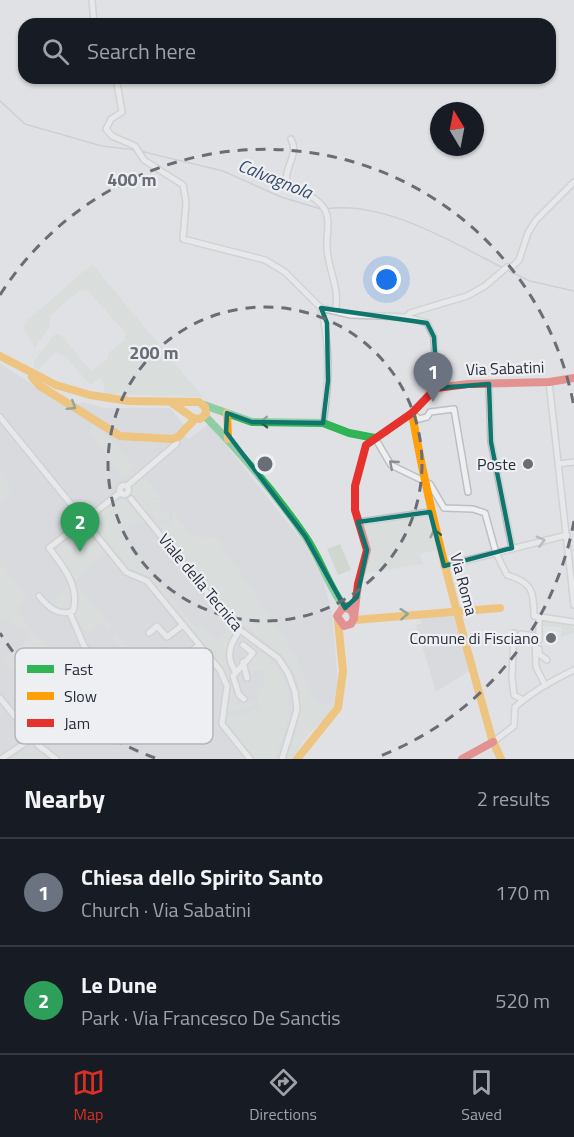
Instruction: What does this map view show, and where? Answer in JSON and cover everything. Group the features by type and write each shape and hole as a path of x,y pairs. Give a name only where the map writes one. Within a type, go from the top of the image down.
{"street":[{"path":"92,0 94,18"},
{"path":"117,84 122,112 111,119 106,129 112,136 135,146 144,160 183,185 186,202 183,239 265,260 285,272 321,308 327,323 328,381 322,423"},
{"path":"291,139 295,151 287,171 287,184 314,198 324,209 328,219 328,260 337,297 335,311"},
{"path":"406,317 410,313 466,296 513,266 519,260 528,233 536,220 574,182"},
{"path":"321,308 360,316 406,317 427,323 434,337 436,388 410,415 366,445 361,458 354,510 367,550 353,621 340,645"},
{"path":"0,356 77,394 99,399 204,405 252,422 322,423 349,433 375,438 391,465 430,484 444,508 473,508 485,513 496,553 507,575 521,579 529,585 533,595 534,616 574,622"},
{"path":"26,370 40,386 120,436 168,440 178,437"},
{"name":"Via Sabatini","path":"436,388 549,382 574,378"},
{"path":"549,382 574,605"},
{"path":"489,384 491,442 512,548"},
{"path":"171,403 192,416 205,416 230,442 305,536 330,584 346,608 352,611 353,621"},
{"path":"70,613 74,606 74,591 68,573 49,548 125,491 176,444 192,416 194,404"},
{"path":"204,405 205,416"},
{"path":"410,415 419,419 427,417 430,412 454,409 468,492"},
{"path":"227,413 226,432 230,442"},
{"name":"Via Roma","path":"410,415 422,480 444,566 493,742 501,759"},
{"path":"0,417 75,509"},
{"path":"559,464 574,462"},
{"name":"Viale della Tecnica","path":"125,491 240,630 278,658 288,673 295,692 295,718 282,758"},
{"path":"359,522 430,512"},
{"path":"84,520 126,572 147,581 201,648"},
{"path":"444,566 567,535"},
{"path":"297,759 309,741 338,710 342,697 340,645 330,584"},
{"path":"39,596 52,609 70,613"},
{"path":"337,619 357,597"},
{"path":"337,619 344,626 353,621 456,610 500,608"},
{"path":"70,613 86,648"},
{"path":"539,617 539,654 547,660"},
{"path":"149,633 157,626 166,637 183,625"},
{"path":"236,671 228,653 230,644 240,630"},
{"path":"523,700 514,695 512,687 518,634 535,636 536,668 545,685"},
{"path":"195,648 199,645"},
{"path":"243,645 253,652 233,676 239,695 244,699"},
{"path":"243,662 247,678"},
{"path":"213,664 226,682 222,724 250,759"},
{"path":"462,759 493,742 514,726 515,707 523,700 574,670"},
{"path":"0,698 15,716"},
{"path":"1,759 24,744"},
{"path":"40,744 56,759"},
{"path":"10,753 14,759"}],"highlighted area":[{"path":"321,308 427,323 434,337 437,388 489,384 491,442 512,548 444,566 430,512 358,522 367,550 357,597 345,608 305,536 226,432 227,413 252,422 323,423 328,381 327,323"}],"shaded area":[{"path":"92,264 203,397 104,394 104,385 100,378 90,385 66,357 56,352 38,370 34,368 34,361 55,334 60,334 91,371 108,359 109,352 126,339 123,330 88,291 81,290 50,315 50,326 35,348 24,329 25,322"},
{"path":"0,363 59,402 81,404 82,402 105,408 170,408 186,427 182,433 188,439 209,424 304,543 322,576 332,612 339,696 328,716 306,736 292,759 0,759"},
{"path":"98,424 130,462 138,465 120,480 121,473 89,434 91,425"},
{"path":"0,470 9,486 28,473 8,490 11,495 0,506"},
{"path":"143,474 162,497 162,499 148,499 161,500 160,512 169,513 169,521 156,520 149,511 149,502 147,512 131,493 131,486"},
{"path":"122,499 145,523 136,522 127,527 126,540 197,629 204,628 213,638 220,639 226,631 219,619 222,617 236,632 228,650 230,676 238,704 253,701 255,706 225,713 229,684 225,673 213,658 213,648 205,648 150,580 151,577 130,569 89,520 110,503"},
{"path":"427,510 438,550 420,554 423,564 362,574 369,553 359,521"},
{"path":"173,511 192,536 217,538 297,657 314,700 326,706 339,696 328,713 296,750 292,759 287,759 296,730 300,701 295,674 287,661 275,649 232,614 159,524 171,525"},
{"path":"84,525 107,553 75,580 54,551"},
{"path":"340,544 351,570 338,575 327,549"},
{"path":"0,563 28,596 14,608 47,648 18,648 31,638 20,625 15,628 8,619 4,622 0,618"},
{"path":"75,582 114,629 109,632 102,623 88,634 74,617"},
{"path":"70,585 71,609 66,611 48,603"},
{"path":"453,615 469,671 436,692 416,625 422,623 420,617"},
{"path":"540,620 570,623 574,628 574,633 561,637 561,627 539,626"},
{"path":"117,633 130,648 119,648 112,637"},
{"path":"15,651 15,674 3,660"},
{"path":"263,652 282,676 289,703 285,731 274,759 254,759 225,719 260,708 256,694 259,689 265,687 263,679 265,677 263,670 250,671 248,662 254,654"},
{"path":"31,749 41,750 53,759 17,758 17,754"}],"waterway":[{"name":"Calvagnola","path":"0,101 25,124 102,146 136,150"},
{"name":"Calvagnola","path":"140,151 223,171 281,197 321,209"},
{"name":"Calvagnola","path":"325,209 347,208 394,217 417,225 503,268"},
{"name":"Calvagnola","path":"507,270 530,281 574,291"}],"traffic: fast":[{"path":"204,405 252,422 323,423 349,433 375,438"},
{"path":"205,416 258,474 294,520 311,545 345,608"}],"traffic: slow":[{"path":"0,356 56,385 90,395 129,401 199,402 205,407 206,414 200,419 193,418 172,403"},
{"path":"32,377 40,386 120,436 172,439 178,437 195,419"},
{"path":"227,413 228,439"},
{"path":"412,413 428,496 448,577 492,739 501,759"},
{"path":"354,620 500,608"},
{"path":"297,759 338,708 343,671 338,621"}],"traffic: jam":[{"path":"354,618 358,584 367,550 355,510 355,486 366,445 412,413 436,388 468,384 549,382 574,378"},
{"path":"347,608 352,611 354,618 351,624 344,626 337,616 342,609 349,606"},
{"path":"462,759 493,742"}],"place":[{"name":"Chiesa dello Spirito Santo","path":"433,402"},
{"name":"Poste","path":"528,464"},
{"name":"Le Dune","path":"80,552"},
{"name":"Comune di Fisciano","path":"551,638"}]}
